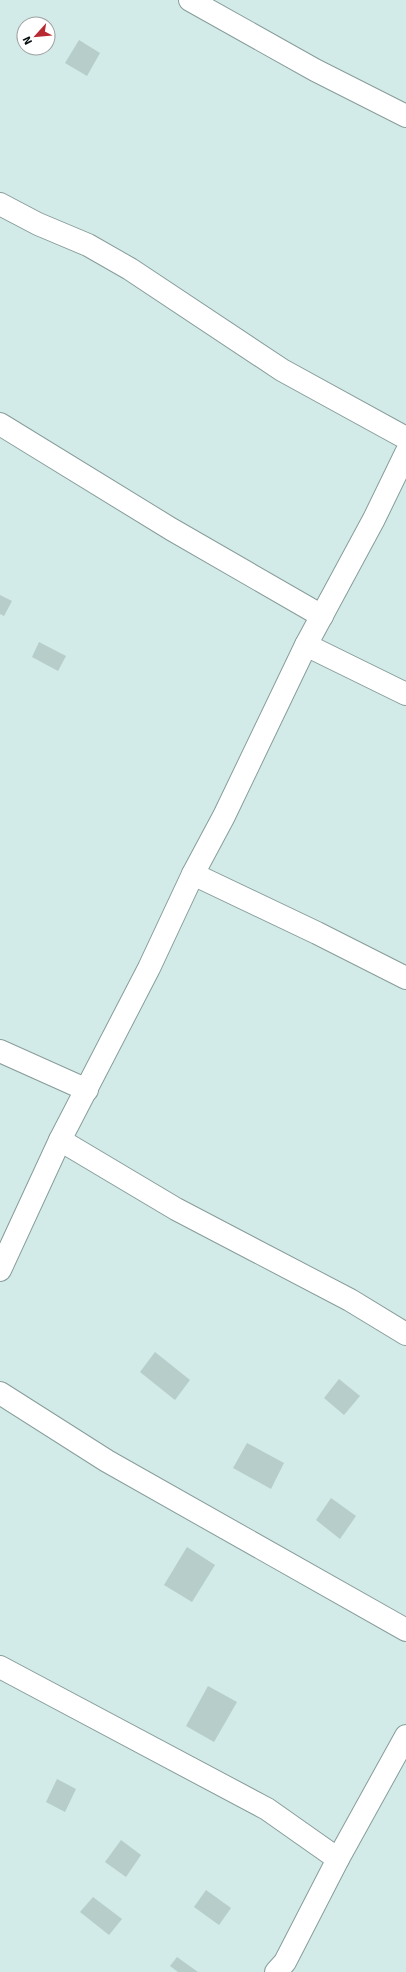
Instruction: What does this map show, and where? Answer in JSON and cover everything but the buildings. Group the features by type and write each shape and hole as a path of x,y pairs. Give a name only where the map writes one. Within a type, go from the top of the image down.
{"street":[{"path":"190,0 315,70 406,116"},
{"path":"0,204 38,224 95,249 210,321 282,370 406,438"},
{"path":"3,432 322,616"},
{"path":"0,1270 60,1140 150,968 193,874 224,816 306,645 374,519 406,453"},
{"path":"306,645 406,694"},
{"path":"193,874 317,933 406,978"},
{"path":"0,1051 87,1090"},
{"path":"60,1140 176,1209 263,1256 350,1300 406,1334"},
{"path":"0,1393 107,1461 406,1630"},
{"path":"0,1667 267,1809 338,1859"},
{"path":"276,1972 285,1962 338,1859 406,1736"}]}
